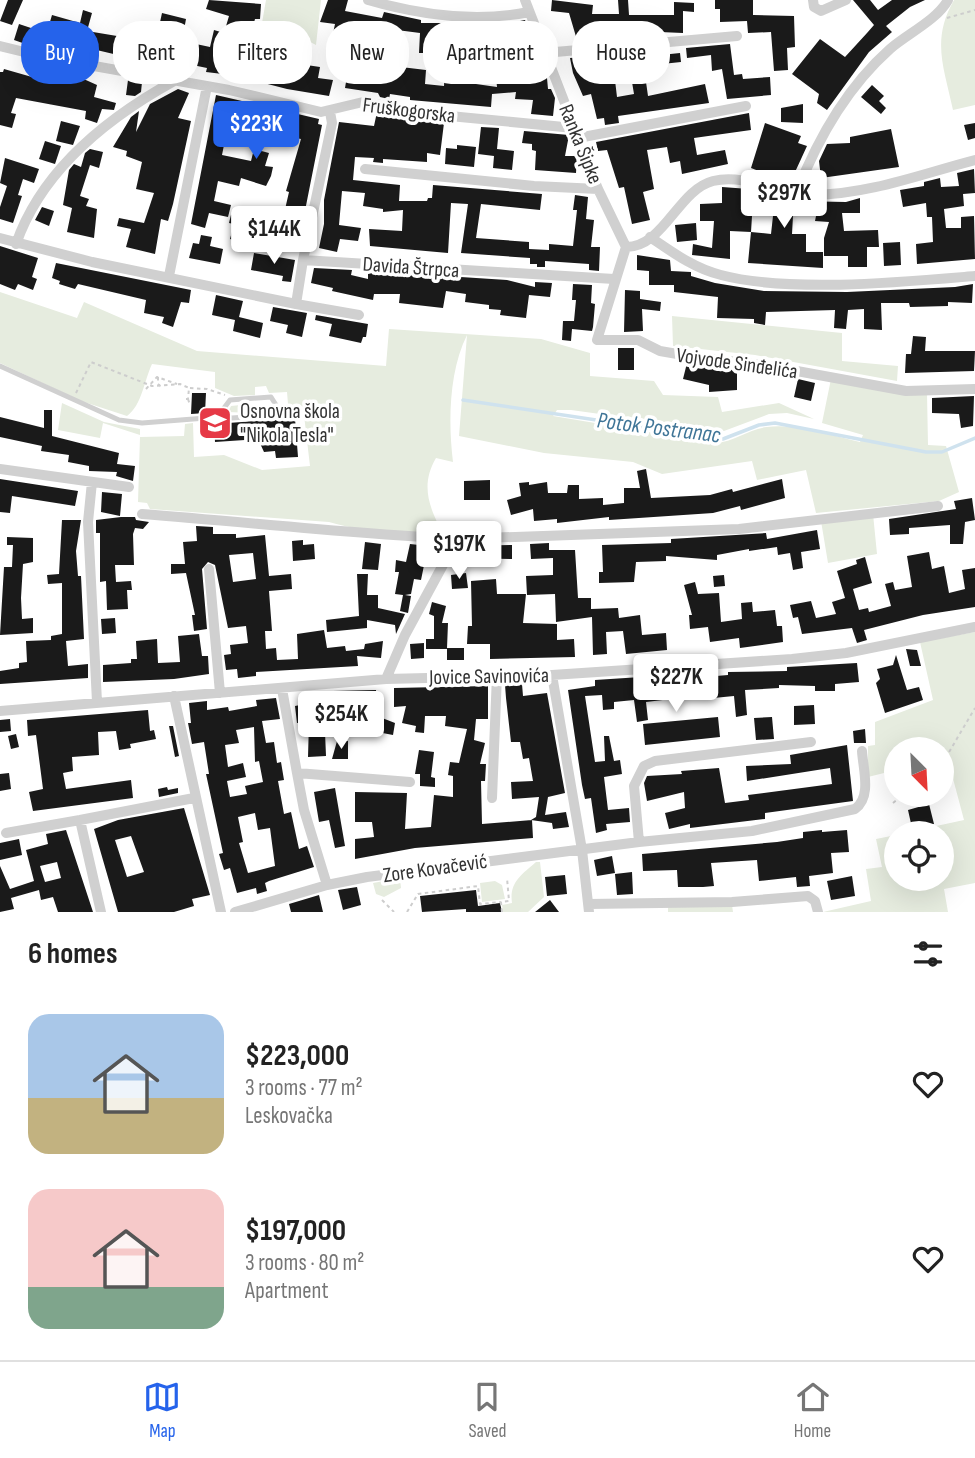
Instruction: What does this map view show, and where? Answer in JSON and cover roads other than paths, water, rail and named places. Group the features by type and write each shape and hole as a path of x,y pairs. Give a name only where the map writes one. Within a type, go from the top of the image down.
{"street":[{"path":"368,0 420,13 457,17 491,17 529,12"},
{"name":"Ranka Šipke","path":"526,0 532,21"},
{"path":"813,0 814,8 821,11 846,0"},
{"path":"796,194 818,142 862,78 892,47 937,12 948,0"},
{"path":"558,51 737,36"},
{"name":"Fruškogorska","path":"0,46 113,70"},
{"path":"16,244 26,216 38,198 85,142 170,84"},
{"name":"Fruškogorska","path":"194,84 330,112 363,102 576,133 746,106"},
{"name":"Ranka Šipke","path":"557,84 598,189 626,247"},
{"path":"169,276 207,86"},
{"path":"296,304 332,123 330,112"},
{"path":"626,247 639,245 650,237 693,194 713,181 741,181 796,194 839,193 886,186 975,160"},
{"path":"365,169 534,186 598,189"},
{"path":"650,237 702,268 719,275 747,280 861,282 975,276"},
{"path":"0,238 16,244 359,315"},
{"name":"Vojvode Sinđelića","path":"626,247 597,340 638,340 671,353 775,367 906,391 975,389"},
{"name":"Davida Štrpca","path":"303,260 614,279"},
{"path":"0,469 129,487"},
{"path":"92,482 88,522 97,702"},
{"path":"142,514 306,526 357,534 457,539 740,529 938,506"},
{"path":"386,679 405,635 457,539"},
{"path":"209,569 220,693"},
{"name":"Jovice Savinovića","path":"0,710 386,679 552,675 808,658 975,627"},
{"path":"492,798 497,675"},
{"path":"552,675 582,850 589,908 808,896 815,901 818,912"},
{"path":"282,689 304,810 327,885"},
{"path":"174,696 194,799 221,912"},
{"path":"639,842 634,786 644,766 655,761 811,742"},
{"name":"Zore Kovačević","path":"235,912 327,885 419,869 752,831 855,809 862,803 865,795 862,751"},
{"path":"297,773 410,782"},
{"path":"6,834 194,799"},
{"path":"80,820 101,912"}],"lane":[{"path":"0,366 107,416 126,421 212,417 225,413 271,415 275,402 271,397 230,400 225,413"}],"waterway":[{"name":"Potok Postranac","path":"463,400 723,439 759,425 775,423 926,452 942,452 975,438"}],"place":[{"name":"Osnovna škola \"Nikola Tesla\"","path":"215,423"}]}
